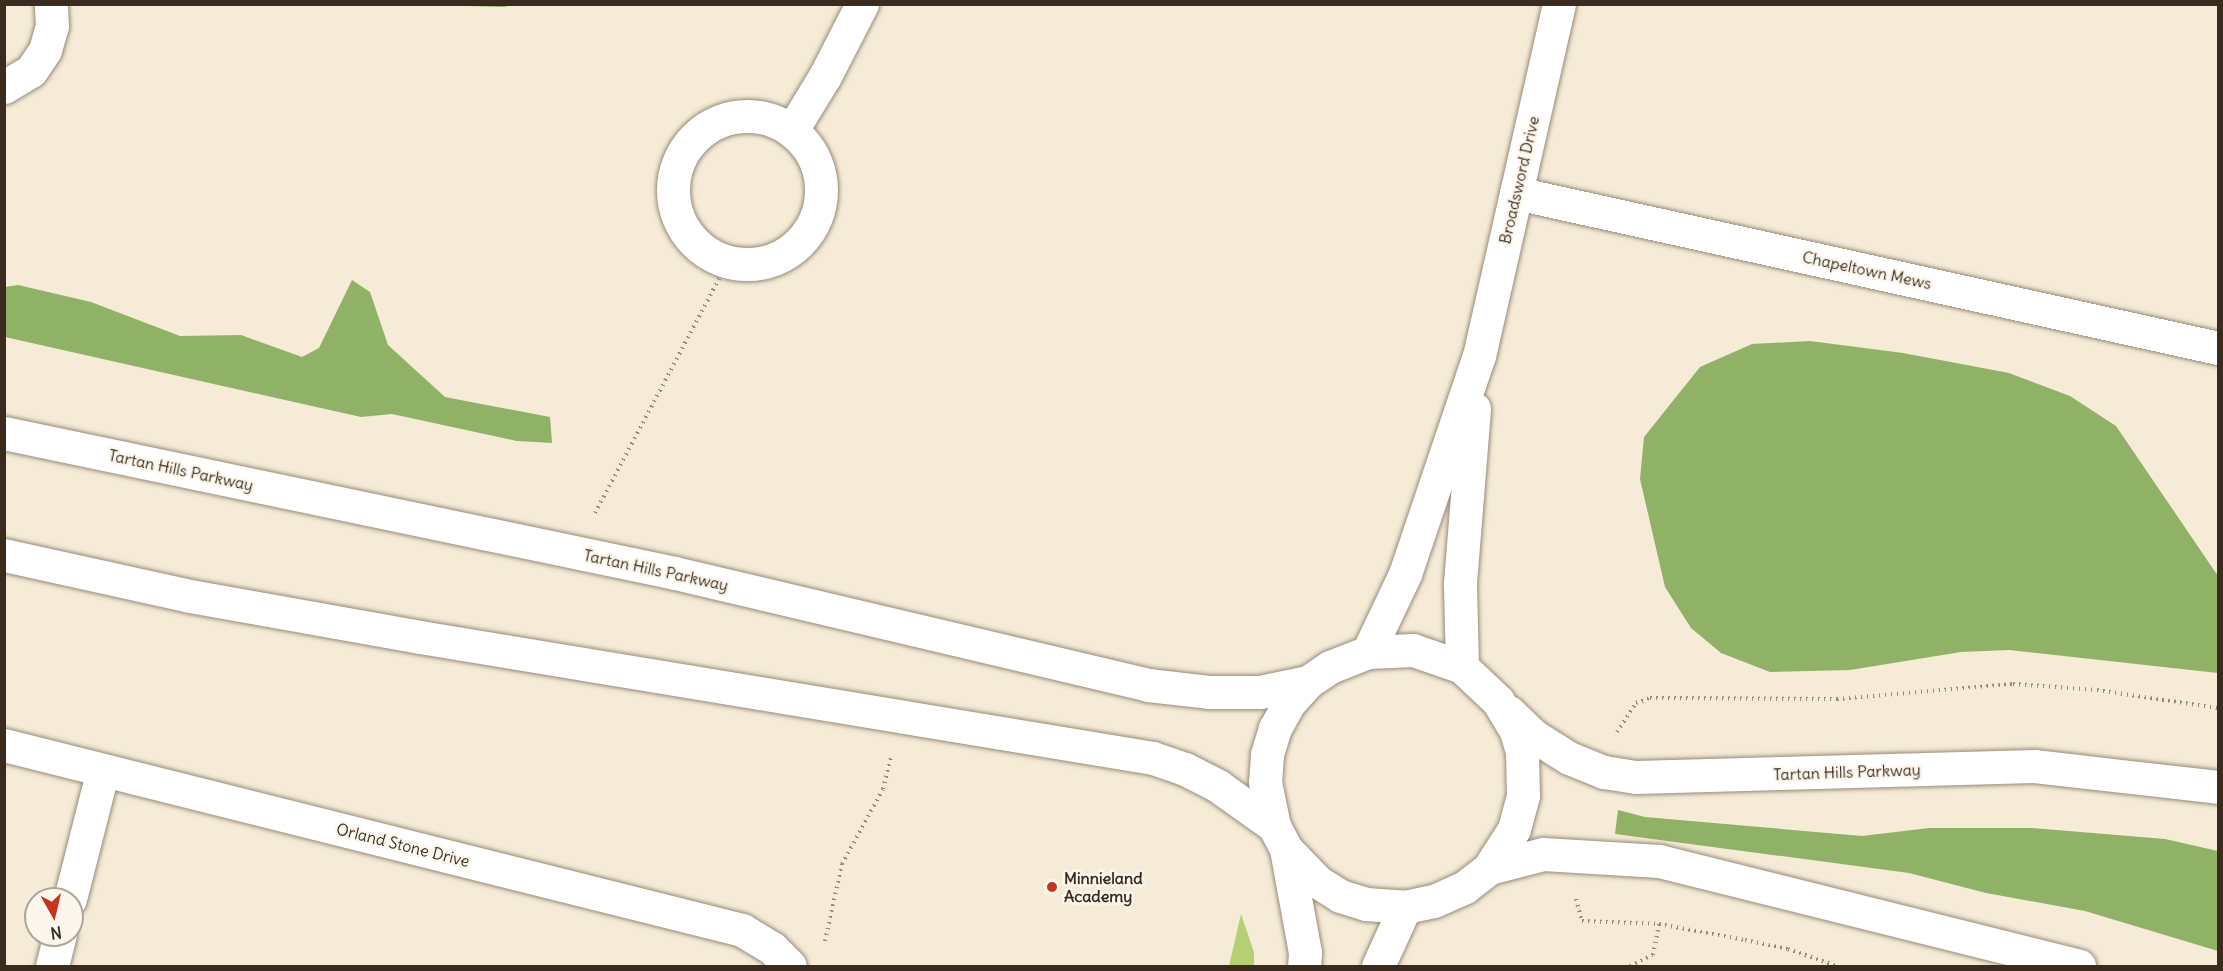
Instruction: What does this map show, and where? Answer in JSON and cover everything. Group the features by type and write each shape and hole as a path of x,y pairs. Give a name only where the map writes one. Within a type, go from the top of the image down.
{"street":[{"path":"4,87 30,71 45,50 52,26 51,4"},
{"path":"792,130 862,4"},
{"name":"Broadsword Drive","path":"1368,651 1405,574 1479,356 1559,4"},
{"path":"744,116 769,119 792,130 809,149 820,172 821,197 814,221 800,243 778,257 754,263 728,262 705,251 686,233 675,209 673,182 680,157 696,136 718,122 744,116"},
{"name":"Chapeltown Mews","path":"1516,193 2218,348"},
{"name":"Broadsword Drive","path":"1462,667 1460,583 1479,356"},
{"name":"Tartan Hills Parkway","path":"4,433 575,552 1148,685 1209,692 1260,692 1308,682"},
{"name":"Tartan Hills Parkway","path":"4,555 213,600 1153,758 1185,769 1218,786 1280,837 1318,882 1340,896 1366,904 1405,907 1434,901 1465,887 1489,868 1514,829 1523,796 1522,752 1516,731 1498,701"},
{"name":"Tartan Hills Parkway","path":"1280,837 1265,782 1267,755 1289,703 1308,682 1329,667 1368,651 1413,650 1462,667 1534,736 1569,758 1604,772 1636,777 2034,766 2218,788"},
{"name":"Orland Stone Drive","path":"4,745 742,930 772,948 790,966"},
{"path":"73,887 103,770"},
{"path":"1280,837 1305,953 1304,966"},
{"name":"Tartan Hills Parkway","path":"1489,868 1543,854 1659,861 2079,966"},
{"path":"1378,966 1405,907"},
{"path":"52,966 57,947"}],"path":[{"path":"575,552 728,262"},
{"path":"822,949 832,921 831,906 842,864 883,789 902,717"},
{"path":"1630,966 1653,955 1659,924"}],"green space":[{"path":"432,5 514,5 503,7"},
{"path":"352,280 370,292 388,345 445,397 550,417 552,443 517,441 392,414 361,417 5,337 5,287 18,285 91,302 180,336 241,335 302,357 319,348"},
{"path":"1810,341 1903,353 2009,373 2070,396 2116,426 2218,576 2218,673 2009,650 1961,652 1850,670 1770,672 1721,653 1691,628 1665,587 1640,479 1644,437 1700,367 1752,344"},
{"path":"1618,810 1645,817 1862,836 1929,828 2032,828 2165,839 2218,851 2218,951 2085,911 1986,893 1909,873 1615,834"},
{"path":"1241,914 1254,952 1254,966 1229,966"}],"place":[{"name":"Minnieland Academy","path":"1052,887"}]}
